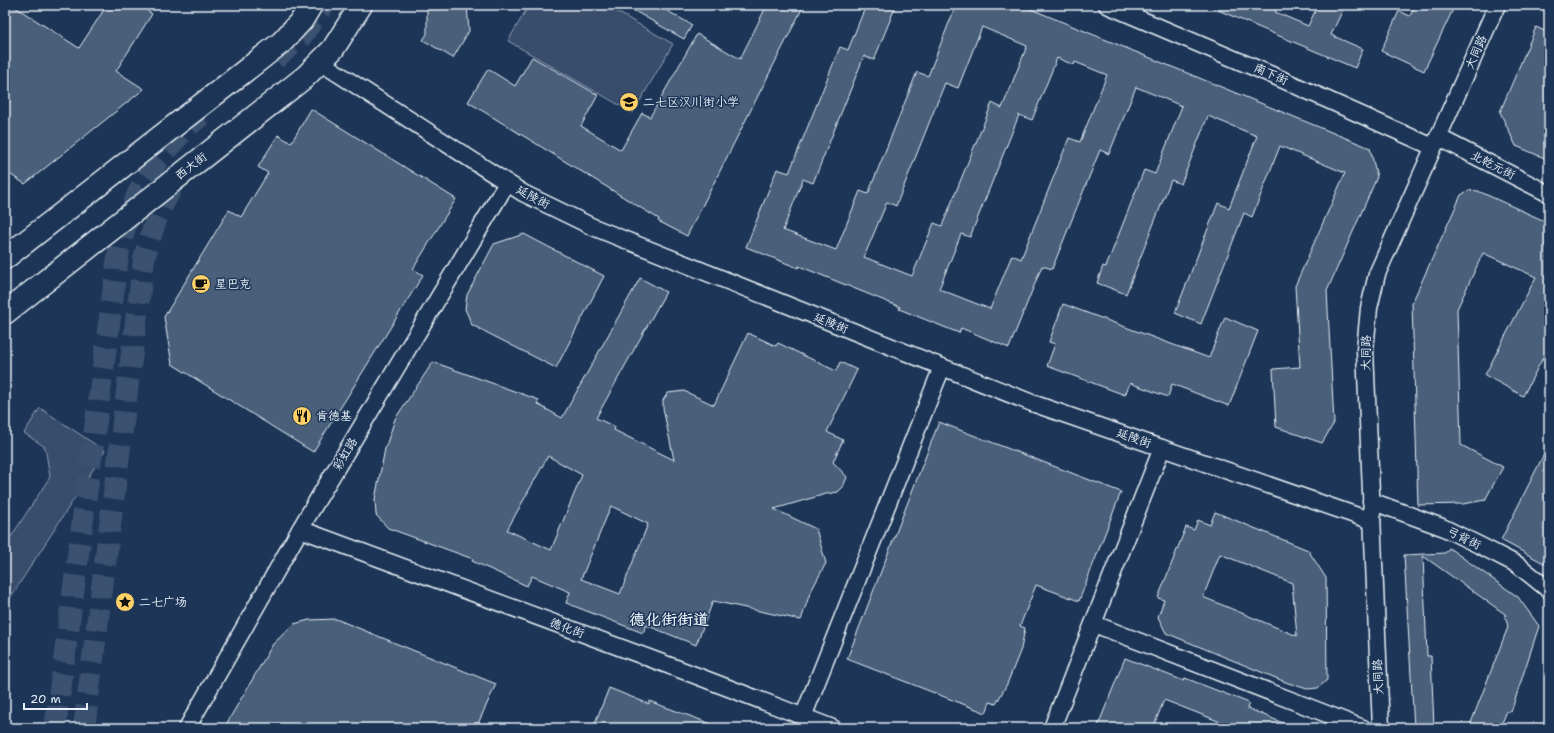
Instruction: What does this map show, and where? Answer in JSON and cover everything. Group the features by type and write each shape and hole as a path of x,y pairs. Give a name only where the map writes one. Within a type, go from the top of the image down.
{"street":[{"path":"5,258 282,42 302,20 311,5"},
{"name":"西大街","path":"5,313 305,77 342,36 361,5"},
{"name":"南下街","path":"1107,5 1436,142"},
{"name":"大同路","path":"1381,728 1365,350 1369,308 1377,274 1497,5"},
{"name":"延陵街","path":"320,62 507,184 593,227 1032,403 1372,521"},
{"name":"北乾元街","path":"1436,142 1549,194"},
{"name":"彩虹路","path":"187,728 300,529 507,184"},
{"path":"803,717 942,367"},
{"path":"1052,728 1162,448"},
{"name":"弓背街","path":"1371,502 1442,527 1473,542 1518,565 1549,590"},
{"name":"德化街","path":"300,529 684,671 833,728"},
{"path":"1094,624 1363,728"}],"shaded area":[{"path":"529,5 605,5 673,44 633,113 508,41"},
{"path":"40,408 105,451 5,606 5,546 50,477 45,447 24,433"}],"building":[{"path":"5,5 12,5 79,48 107,5 139,5 152,14 116,71 144,89 25,184 5,171"},
{"path":"427,5 467,5 469,31 453,58 423,40 427,34"},
{"path":"624,5 657,5 692,25 684,39"},
{"path":"767,5 804,5 687,236 658,221 659,219 468,102 488,69 515,86 532,57 598,95 581,126 621,150 642,113 650,117 697,34 740,59"},
{"path":"866,5 896,5 874,60 864,56 813,183 803,179 783,230 836,250 860,191 868,194 917,72 928,76 956,5 1021,5 1370,148 1377,177 1327,291 1334,423 1322,443 1276,427 1273,369 1300,367 1295,286 1345,173 1280,146 1252,217 1244,213 1201,324 1175,313 1218,203 1229,208 1257,136 1208,116 1181,184 1171,180 1126,294 1097,283 1103,266 1106,267 1144,170 1155,174 1182,106 1136,87 1109,154 1100,150 1052,269 1042,266 1009,348 961,328 959,333 799,266 798,268 746,247 777,169 789,173 840,47 848,50","holes":["982,27 1027,46 1002,108 992,103 942,226 934,223 912,276 864,257 887,202 896,206 945,83 958,88","1057,58 1074,65 1075,62 1107,75 1080,142 1069,138 1021,259 1012,255 990,309 939,289 961,234 970,237 1019,115 1032,120"]},
{"path":"1206,5 1279,5 1275,12 1308,26 1318,5 1345,5 1331,35 1363,49 1355,68"},
{"path":"1415,5 1455,5 1424,71 1381,51 1399,11 1410,16"},
{"path":"1536,27 1549,33 1549,160 1516,146 1500,112"},
{"path":"311,109 456,199 413,269 423,275 313,452 172,364 164,317 229,210 241,217 268,173 258,167 278,135 291,143"},
{"path":"1469,190 1478,191 1549,223 1549,346 1523,396 1485,375 1536,277 1483,253 1457,309 1461,445 1503,467 1485,500 1463,504 1418,505 1412,303 1461,195"},
{"path":"524,234 604,276 556,368 472,325 465,309 467,295 494,244"},
{"path":"640,278 666,292 596,418 615,427 614,430 674,460 663,408 663,400 668,393 684,391 714,405 748,333 776,346 778,343 836,371 840,362 857,370 827,432 843,440 833,462 847,477 843,487 838,492 774,509 816,529 826,563 810,593 801,620 713,601 696,645 646,625 643,633 566,603 570,592 532,576 527,586 472,561 473,559 388,528 376,515 375,499 385,449 395,419 433,362 539,400 537,404 562,418","holes":["548,456 582,475 551,550 507,530","611,506 648,524 620,594 581,579"]},
{"path":"1063,304 1209,358 1225,317 1258,331 1229,406 1172,384 1168,397 1130,383 1125,395 1047,366 1055,344 1049,342"},
{"path":"939,422 1121,492 1079,601 1036,585 1020,626 1025,628 1021,649 1007,684 996,704 990,702 986,713 847,659"},
{"path":"1549,444 1549,566 1501,540"},
{"path":"1215,512 1308,550 1326,578 1327,680 1318,688 1307,689 1288,683 1166,633 1158,617 1164,600 1158,598 1186,527 1194,530 1198,520 1210,525","holes":["1220,554 1292,583 1297,636 1203,597"]},
{"path":"1449,548 1518,597 1539,626 1511,712 1507,711 1500,728 1469,728 1508,627 1505,614 1423,556 1427,656 1431,656 1434,728 1414,728 1404,555 1445,553"},
{"path":"336,619 496,684 476,728 224,728 273,644 294,624 309,620"},
{"path":"1125,658 1184,681 1185,678 1249,703 1247,708 1295,728 1236,728 1164,700 1153,728 1097,728"},
{"path":"609,688 649,704 649,701 717,726 717,728 593,728"}],"tunnel":[{"path":"275,59 301,37 323,5"},
{"path":"55,728 119,249 134,202 148,175 167,149 202,115"},
{"path":"84,728 144,259 150,237 162,206 179,177"}],"place":[{"name":"二七区汉川街小学","path":"629,102"},
{"name":"星巴克","path":"201,284"},
{"name":"肯德基","path":"302,416"},
{"name":"二七广场","path":"125,602"}],"district":[{"name":"德化街街道","path":"669,619"}]}
